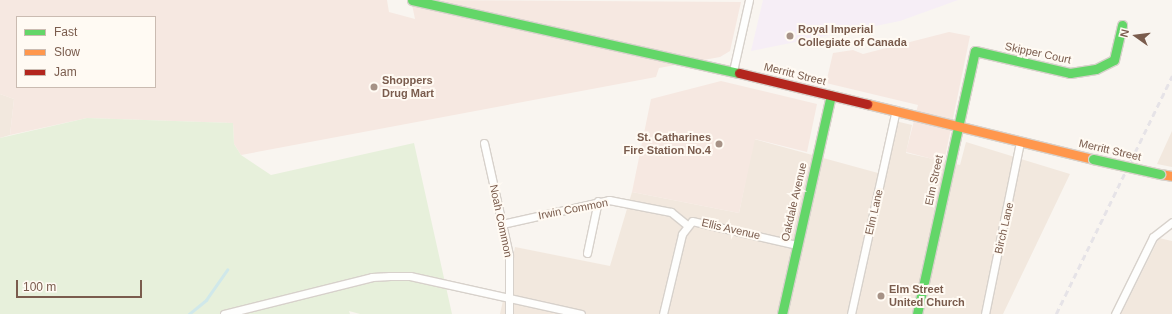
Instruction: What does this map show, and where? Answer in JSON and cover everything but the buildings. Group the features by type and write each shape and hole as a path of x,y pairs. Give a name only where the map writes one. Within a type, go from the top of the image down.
{"street":[{"name":"Merritt Street","path":"412,0 733,71 896,110 1020,142 1172,176"},
{"path":"733,71 749,0"},
{"name":"Skipper Court","path":"975,51 1070,73 1096,69 1114,60 1122,26"},
{"name":"Elm Street","path":"917,314 975,51"},
{"name":"Oakdale Avenue","path":"782,314 830,95"},
{"name":"Elm Lane","path":"851,314 896,110"},
{"name":"Birch Lane","path":"984,314 1020,142"},
{"name":"Noah Common","path":"484,143 509,255 509,314"},
{"name":"Irwin Common","path":"502,224 598,201 609,200 671,212 686,224"},
{"path":"587,254 598,201"},
{"name":"Ellis Avenue","path":"663,314 686,224 692,221 705,222 796,245"},
{"path":"1115,314 1153,237 1172,222"},
{"path":"224,314 378,276 410,276 581,314"}],"shaded area":[{"path":"0,0 387,0 389,12 415,19 411,0 741,2 730,51 720,57 659,68 656,77 241,155 234,144 233,123 87,118 10,135 14,99 0,94"},
{"name":"Royal Imperial Collegiate of Canada","path":"763,0 958,0 900,21 751,51"},
{"path":"949,32 970,36 944,162 906,152 918,105 826,83 833,53 853,50 863,54"},
{"path":"721,81 817,104 807,152 755,139 739,213 632,192 651,99"},
{"path":"0,94 14,99 10,135 0,138"},
{"path":"891,120 912,125 906,153 960,165 966,142 1070,174 1003,314 500,314 515,247 610,266 632,192 739,213 754,139 878,173"},
{"path":"1172,131 1172,167 1157,164"},
{"path":"1159,238 1172,241 1172,314 1121,314"}],"green space":[{"path":"87,118 233,123 234,144 241,155 271,175 414,143 452,314 360,314 349,311 350,314 0,314 0,138"}],"waterway":[{"path":"189,314 206,300 227,270"}],"railway":[{"path":"1056,314 1172,76"}],"traffic: fast":[{"path":"412,0 739,73"},
{"path":"917,314 975,51 1070,73 1096,69 1114,60 1122,25"},
{"path":"782,314 831,95"},
{"path":"1093,159 1160,174"}],"traffic: slow":[{"path":"867,104 1093,159"},
{"path":"1160,174 1172,176"}],"traffic: jam":[{"path":"739,73 867,104"}],"place":[{"name":"Royal Imperial Collegiate of Canada","path":"790,36"},
{"name":"Shoppers Drug Mart","path":"374,87"},
{"name":"St. Catharines Fire Station No.4","path":"719,144"},
{"name":"Elm Street United Church","path":"881,296"}]}
